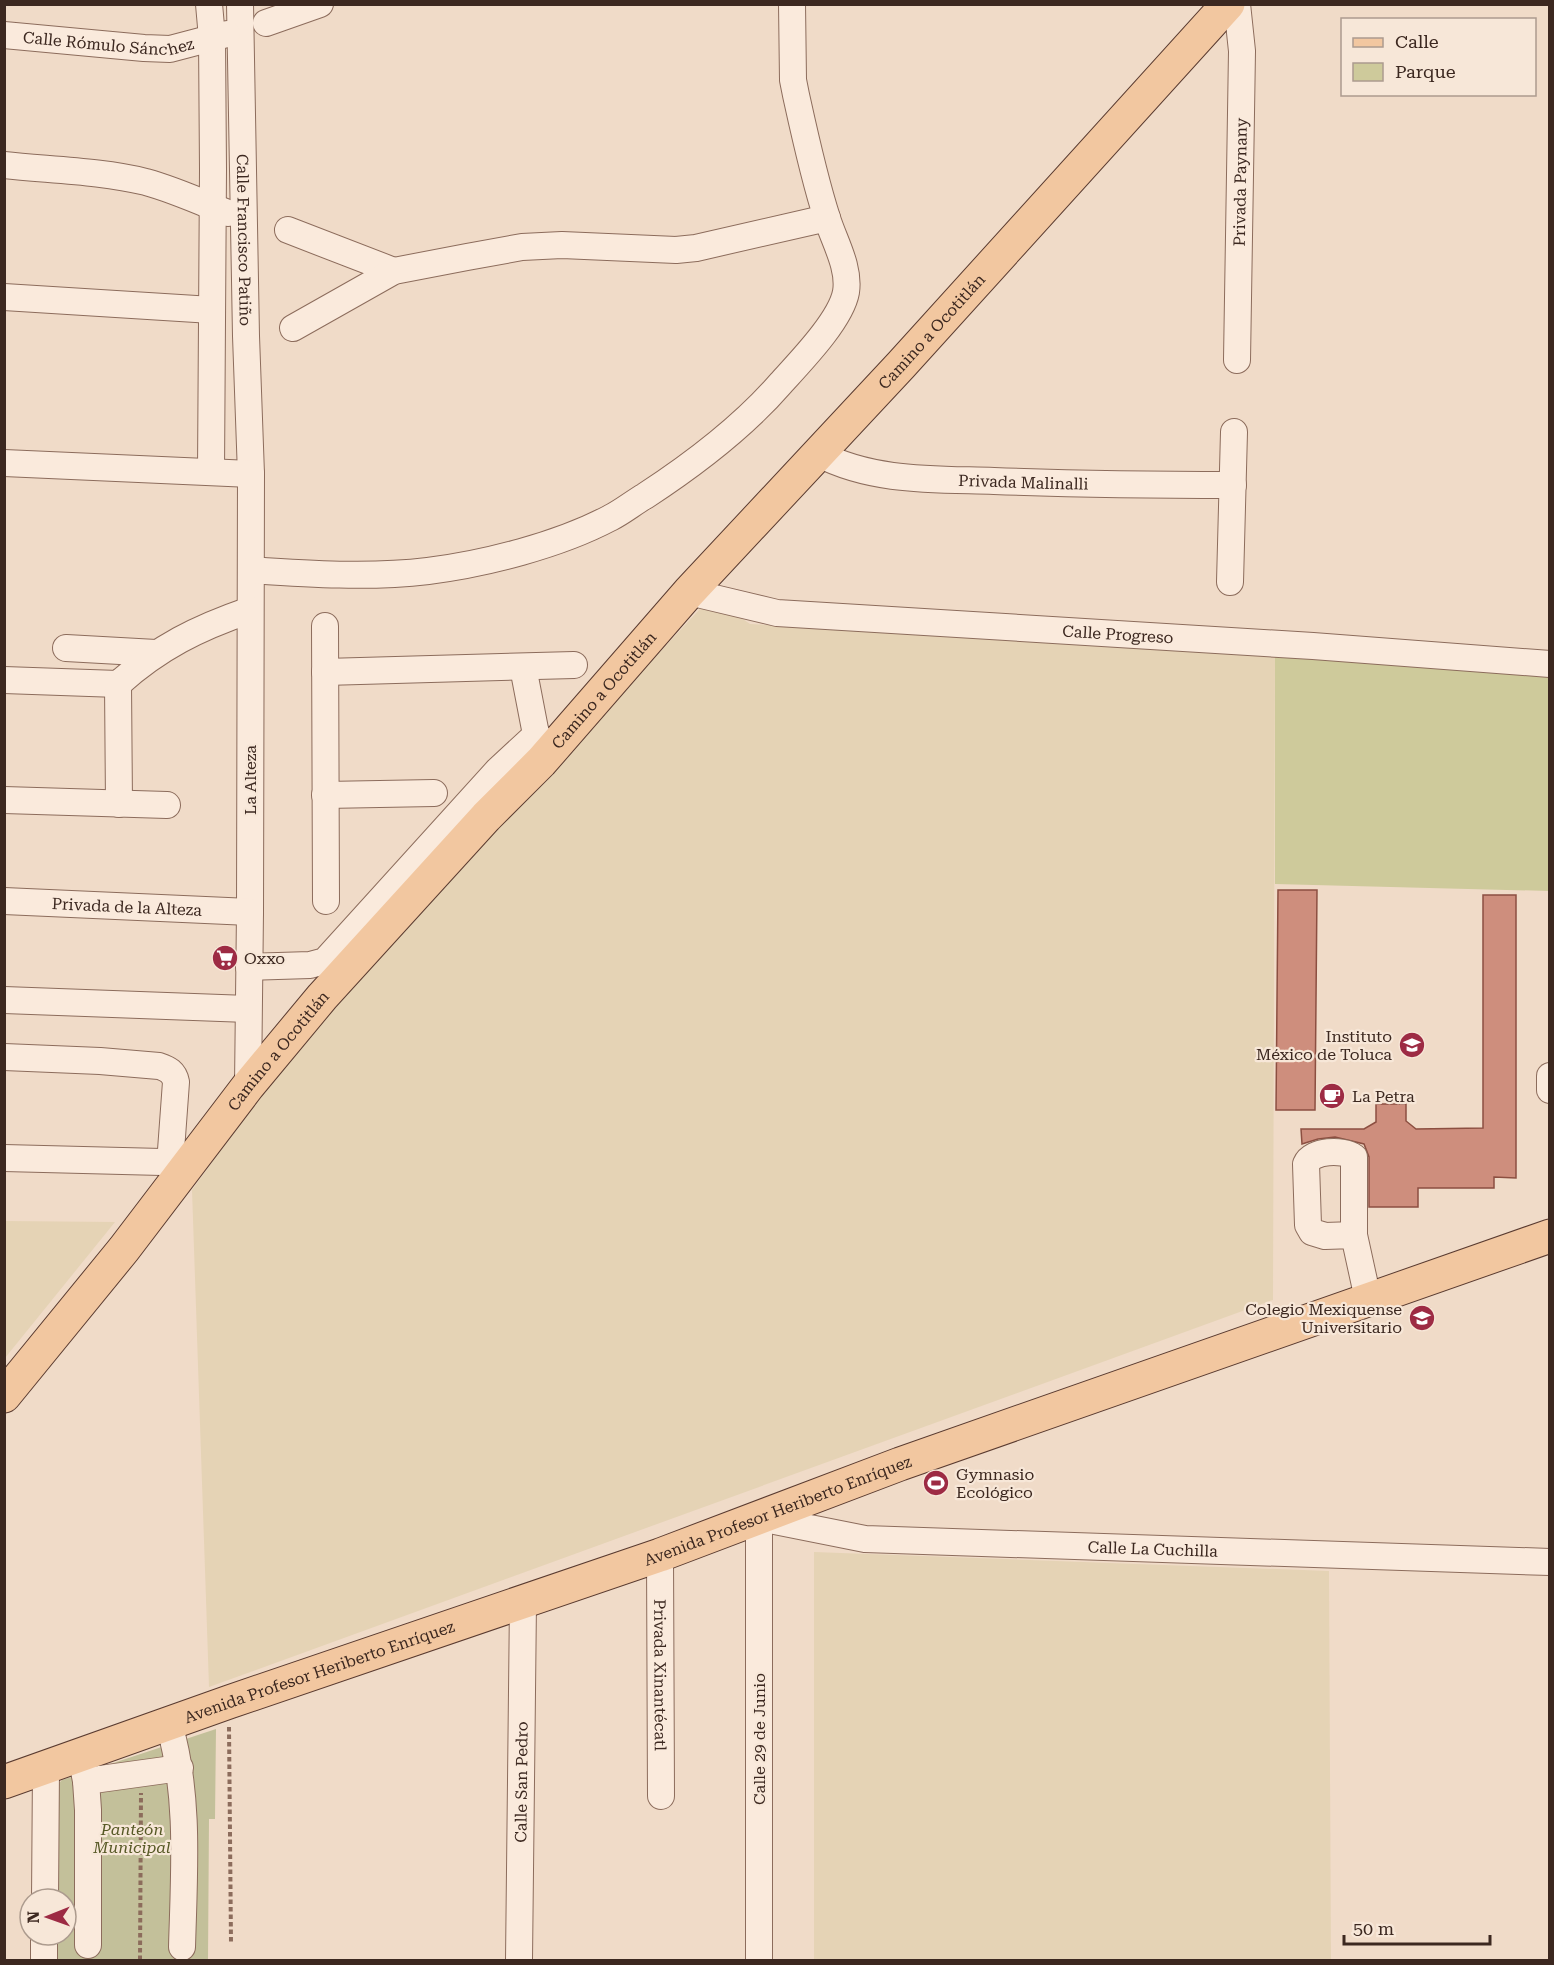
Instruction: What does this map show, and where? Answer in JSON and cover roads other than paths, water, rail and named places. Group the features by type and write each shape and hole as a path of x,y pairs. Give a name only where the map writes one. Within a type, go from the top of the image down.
{"main road":[{"name":"Camino a Ocotitlán","path":"4,1396 124,1249 178,1167 322,997 486,817 539,748 819,454 1228,4"},
{"name":"Avenida Profesor Heriberto Enríquez","path":"4,1782 46,1768 83,1768 169,1724 229,1702 660,1555 900,1464 1550,1236"}],"street":[{"name":"Calle Francisco Patiño","path":"209,4 212,38 213,207 211,472"},
{"name":"Calle Francisco Patiño","path":"240,4 254,26 244,220 251,474"},
{"name":"Calle Rómulo Sánchez","path":"4,35 170,49 254,26 320,4"},
{"path":"251,570 372,575 428,571 483,562 535,547 611,518 680,474 763,404 811,349 840,310 847,289 845,268 827,218 793,80 792,4"},
{"name":"Privada Paynany","path":"1237,4 1242,51 1237,360"},
{"path":"4,165 144,182 176,191 244,220"},
{"path":"293,328 394,272 522,247 562,245 676,250 696,248 827,218"},
{"path":"288,230 394,272"},
{"path":"4,297 212,310"},
{"path":"1230,582 1234,432"},
{"name":"Privada Malinalli","path":"819,454 845,466 872,473 914,478 1079,484 1233,485"},
{"path":"4,463 251,474"},
{"name":"La Alteza","path":"248,1086 251,474"},
{"name":"Calle Progreso","path":"689,592 777,613 1312,646 1550,664"},
{"path":"4,680 117,684 156,653 193,631 250,610"},
{"path":"325,626 326,901"},
{"path":"66,648 156,653"},
{"path":"325,672 574,665"},
{"path":"249,967 310,965 325,961 518,750 539,748 523,667"},
{"path":"117,684 119,804"},
{"path":"325,795 434,793"},
{"path":"4,800 167,805"},
{"name":"Privada de la Alteza","path":"4,901 250,912"},
{"path":"4,1000 248,1009"},
{"path":"4,1057 100,1061 159,1066 168,1069 173,1073 176,1082 178,1167 4,1158"},
{"path":"1550,1076 1550,1090"},
{"path":"1354,1235 1368,1299"},
{"name":"Calle La Cuchilla","path":"759,1518 865,1539 1550,1562"},
{"name":"Calle 29 de Junio","path":"759,1518 759,1960"},
{"name":"Privada Xinantécatl","path":"660,1555 661,1796"},
{"name":"Calle San Pedro","path":"519,1960 523,1602"},
{"path":"169,1724 180,1768 184,1861 182,1947"},
{"path":"45,1887 46,1768"},
{"path":"88,1945 83,1768 141,1772 180,1768"}],"place":[{"name":"Oxxo","path":"225,958"},
{"name":"Instituto México de Toluca","path":"1412,1045"},
{"name":"La Petra","path":"1332,1096"},
{"name":"Colegio Mexiquense Universitario","path":"1422,1318"},
{"name":"Gymnasio Ecológico","path":"936,1483"}],"park label":[{"name":"Panteón Municipal","path":"132,1838"}]}
